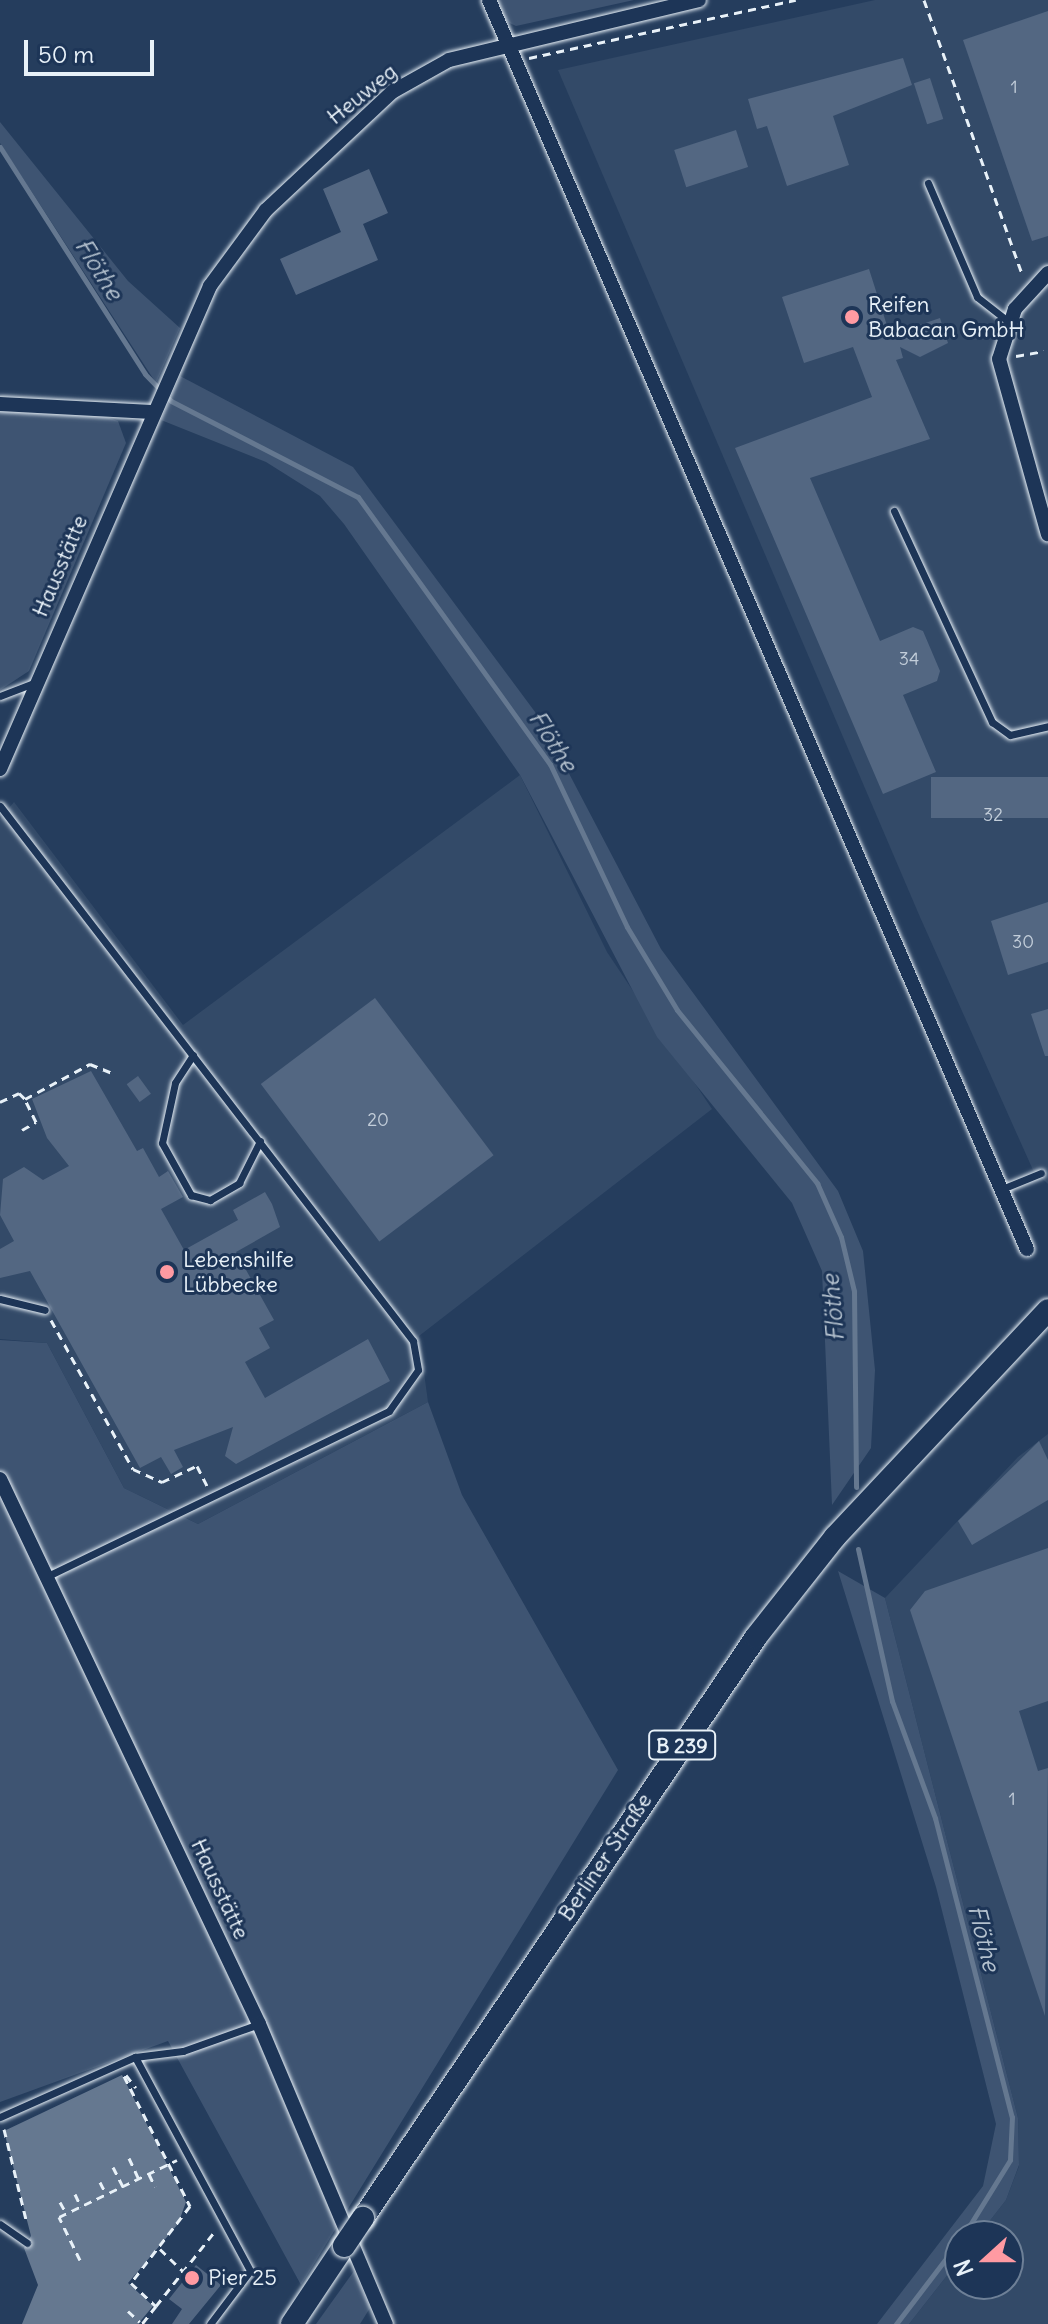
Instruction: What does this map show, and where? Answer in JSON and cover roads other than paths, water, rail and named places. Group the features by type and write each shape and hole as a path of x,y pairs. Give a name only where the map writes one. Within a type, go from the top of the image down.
{"main road":[{"name":"Berliner Straße","path":"292,2324 756,1637 835,1537 1048,1310"}],"street":[{"path":"489,0 1027,1249"},
{"name":"Heuweg","path":"166,381 210,286 266,210 392,92 449,60 507,43 699,0"},
{"path":"1047,273 1028,291 1009,322 999,359 1048,534"},
{"name":"Hausstätte","path":"0,769 34,683 166,381"},
{"path":"0,404 152,412"},
{"name":"Hausstätte","path":"0,1479 259,2024 386,2324"}],"lane":[{"path":"928,183 977,297 1009,322"},
{"path":"894,511 992,722 1010,735 1048,726"},
{"path":"0,696 34,683"},
{"path":"0,806 413,1341 418,1370 389,1411 48,1576"},
{"path":"193,1055 175,1083 162,1143 191,1195 210,1200 239,1183 260,1141"},
{"path":"1002,1189 1041,1173"},
{"path":"0,1299 45,1310"},
{"path":"0,2117 135,2057 183,2051 259,2024"},
{"path":"135,2057 250,2271 210,2324"},
{"path":"0,2224 27,2243"}],"waterway":[{"name":"Flöthe","path":"0,147 145,374 171,401 358,497 550,764 627,927 677,1010 817,1183 841,1237 854,1291 856,1487"},
{"name":"Flöthe","path":"858,1549 892,1701 935,1818 1012,2117 1010,2160 973,2220"},
{"name":"Flöthe","path":"896,2324 944,2261"}],"place":[{"name":"Reifen Babacan GmbH","path":"852,317"},
{"name":"Lebenshilfe Lübbecke","path":"167,1272"},
{"name":"Pier 25","path":"192,2278"}]}
